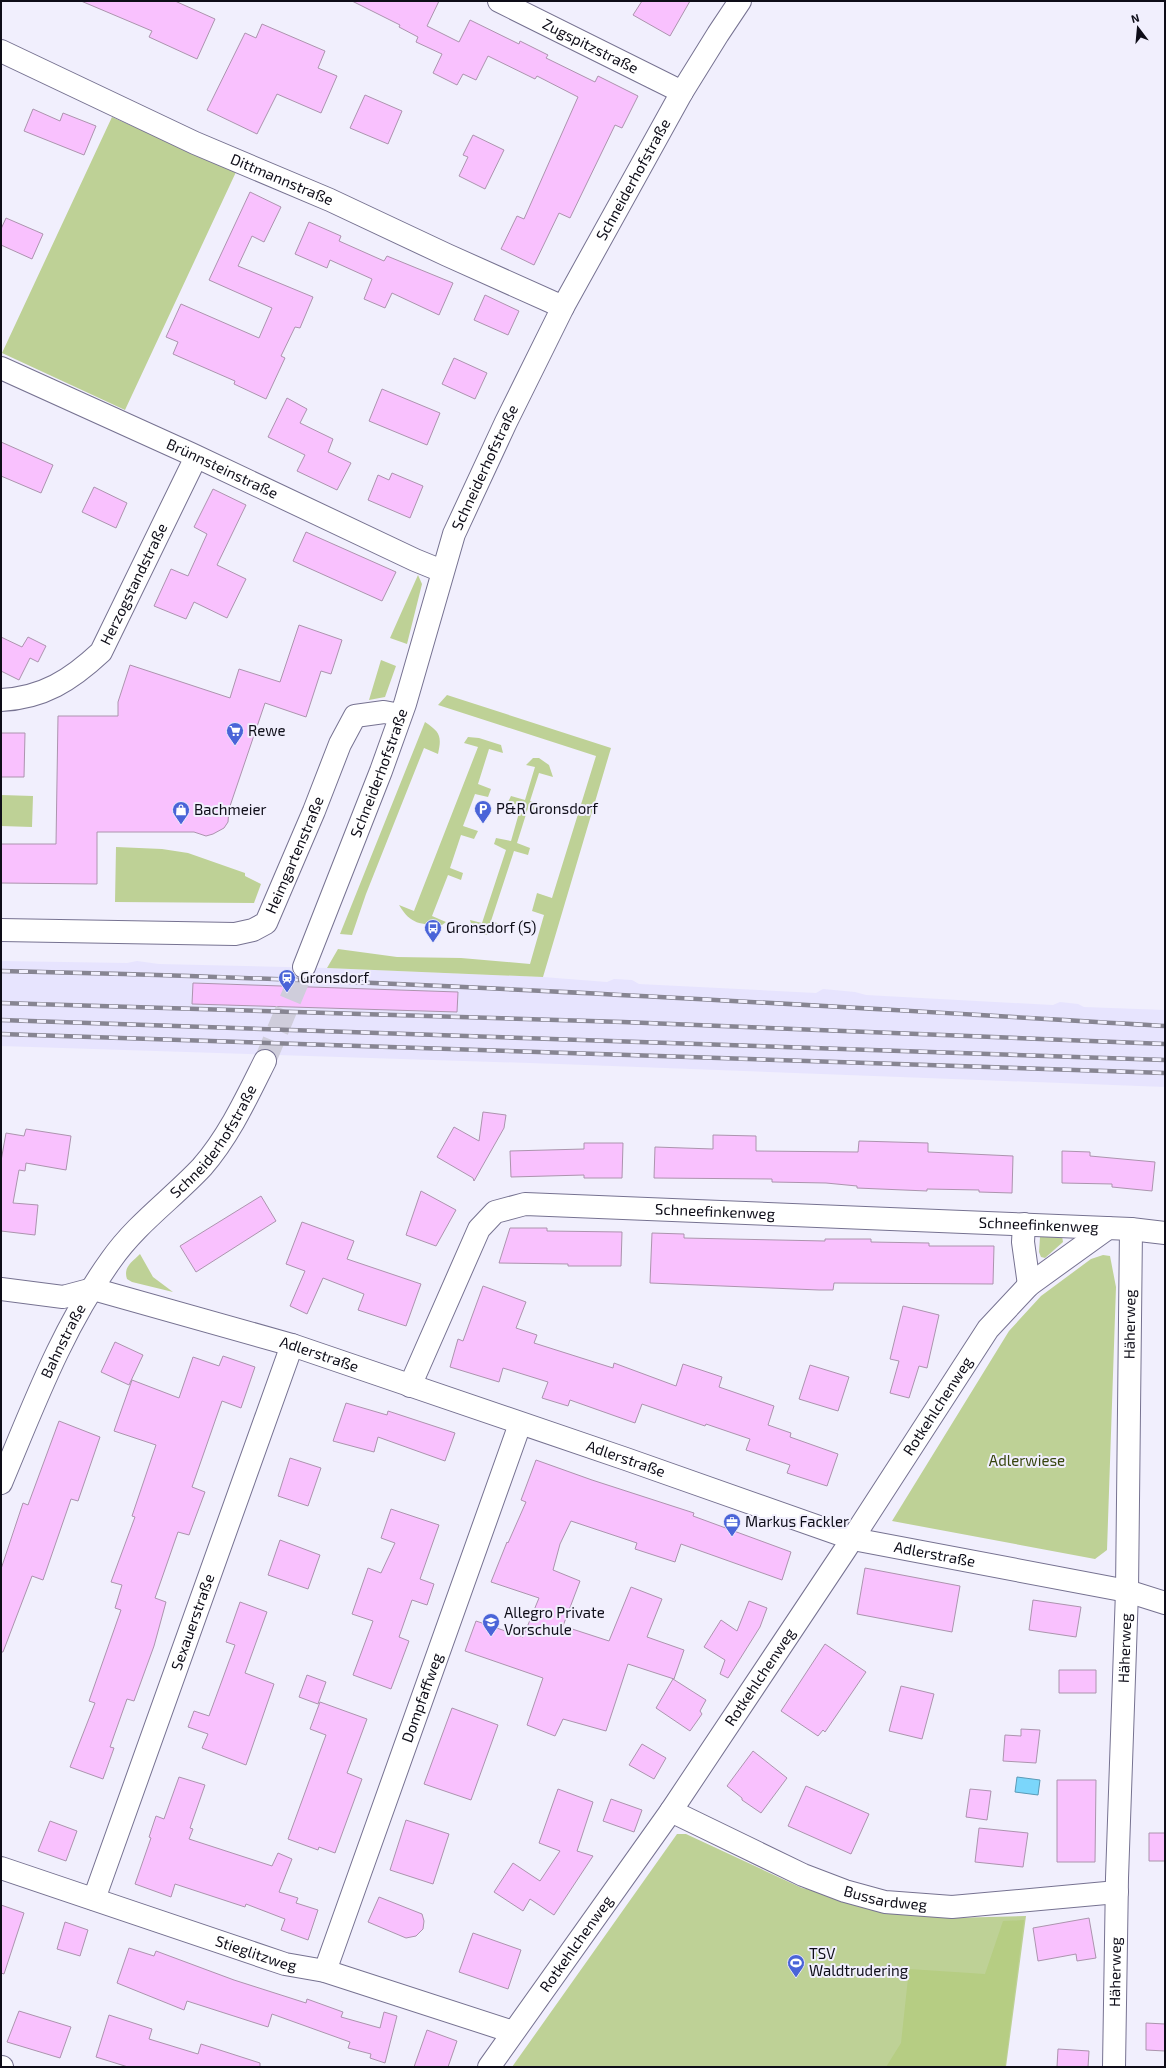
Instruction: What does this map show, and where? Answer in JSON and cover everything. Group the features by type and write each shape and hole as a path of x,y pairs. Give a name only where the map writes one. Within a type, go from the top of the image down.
{"street":[{"name":"Zugspitzstraße","path":"499,1 682,92"},
{"name":"Schneiderhofstraße","path":"304,967 381,771 400,715 442,571 457,527 506,422 563,307 682,92 740,1"},
{"name":"Dittmannstraße","path":"1,51 195,143 330,200 563,307"},
{"name":"Brünnsteinstraße","path":"1,368 196,457 414,560 442,571"},
{"name":"Herzogstandstraße","path":"1,700 37,695 51,689 85,666 101,652 196,457"},
{"name":"Heimgartenstraße","path":"1,930 235,934 253,930 266,923 314,811 340,744 355,716 384,712 400,715"},
{"name":"Schneiderhofstraße","path":"151,1215 202,1166 225,1136 265,1061"},
{"name":"Schneefinkenweg","path":"410,1386 479,1229 495,1212 525,1204 1024,1224 1131,1229 1165,1233"},
{"name":"Bahnstraße","path":"1,1483 46,1377 68,1331 110,1260 134,1230 151,1215"},
{"path":"1024,1224 1023,1242 1029,1285"},
{"name":"Rotkehlchenweg","path":"489,2067 671,1811 853,1538 988,1329 1029,1285 1108,1228"},
{"name":"Häherweg","path":"1114,2067 1117,1892 1127,1591 1131,1229"},
{"path":"1,1289 64,1297 93,1289"},
{"name":"Adlerstraße","path":"93,1289 292,1346 853,1538 1127,1591 1165,1603"},
{"name":"Sexauerstraße","path":"94,1899 292,1346"},
{"name":"Dompfaffweg","path":"325,1971 520,1424"},
{"name":"Bussardweg","path":"671,1811 803,1875 845,1891 885,1902 952,1906 1117,1892"},
{"name":"Stieglitzweg","path":"1,1868 285,1964 325,1971 513,2032"}],"shaded area":[{"path":"1,961 127,963 137,961 159,964 327,968 543,977 607,982 614,979 632,980 639,984 816,993 823,989 855,992 866,995 1053,1005 1060,1002 1078,1004 1084,1007 1165,1010 1165,1087 559,1064 1,1046"}],"green space":[{"path":"112,117 236,172 125,410 2,353"},
{"path":"418,575 422,584 407,644 390,638"},
{"path":"381,660 396,666 385,697 369,700"},
{"path":"447,695 611,748 543,977 327,968 338,949 397,957 461,958 530,964 544,915 532,911 537,893 552,898 596,756 438,705"},
{"path":"425,722 439,735 440,743 438,754 424,748 366,894 352,935 340,934"},
{"path":"468,737 479,738 501,745 503,753 489,749 478,784 491,789 488,797 475,794 463,826 478,831 474,839 461,835 450,868 463,873 461,880 448,875 432,916 446,922 442,925 422,924 412,920 403,912 399,905 414,911 478,747 464,743"},
{"path":"533,758 539,758 549,765 553,777 539,773 530,801 544,805 542,812 528,808 517,843 530,848 528,855 514,851 491,921 503,925 486,935 473,930 470,920 482,923 506,850 494,844 496,838 511,841 521,806 508,802 511,796 525,800 535,767 526,765"},
{"path":"1,795 33,796 32,827 1,826"},
{"path":"116,847 162,849 188,853 245,873 245,876 261,884 254,903 115,902"},
{"path":"1045,1234 1062,1236 1063,1242 1045,1258 1041,1257 1039,1252 1040,1237"},
{"path":"140,1254 153,1277 173,1292 132,1282 127,1279 127,1268"},
{"name":"Adlerwiese","path":"1103,1255 1110,1256 1116,1287 1107,1550 1095,1559 892,1521 1009,1331 1041,1296 1091,1259"},
{"name":"TSV Waldtrudering","path":"677,1834 686,1834 802,1888 950,1918 1026,1916 1006,2067 512,2067"},
{"path":"1024,1920 1005,2067 886,2067 901,2043 909,1969 985,1974 1003,1921"}],"water":[{"path":"1017,1777 1040,1780 1038,1795 1015,1792"}],"building":[{"path":"81,1 175,1 215,19 197,59 149,37 152,31"},
{"path":"352,1 439,1 427,26 459,42 470,20 519,44 520,41 548,55 546,58 595,82 598,76 638,96 622,128 615,125 570,218 559,213 534,265 501,249 517,216 524,219 578,97 537,76 535,79 488,56 476,80 463,74 457,85 433,73 442,54 416,42 418,37 399,27 400,25"},
{"path":"642,1 690,1 670,36 633,15"},
{"path":"262,24 325,51 318,68 337,76 321,113 277,94 257,134 207,110 245,33 256,38"},
{"path":"365,95 402,111 388,144 350,128"},
{"path":"33,109 60,121 63,113 96,126 84,155 24,131"},
{"path":"473,135 504,150 485,189 459,176 468,157 463,155"},
{"path":"250,192 281,207 264,242 252,236 238,266 313,297 300,328 295,327 281,356 285,358 266,399 234,384 235,381 173,354 178,342 166,337 181,304 259,338 272,308 209,280"},
{"path":"6,218 43,234 32,259 1,245 1,229"},
{"path":"309,222 341,236 339,241 384,261 387,256 453,283 439,315 392,293 385,308 364,299 372,279 330,260 327,268 295,254"},
{"path":"485,295 519,311 508,335 474,320"},
{"path":"454,358 487,373 475,399 442,384"},
{"path":"382,389 440,413 427,445 369,421"},
{"path":"287,398 307,409 300,423 333,439 328,452 351,463 337,490 297,471 305,455 268,437"},
{"path":"1,442 53,465 41,493 1,476"},
{"path":"392,473 423,486 410,518 368,500 378,475 389,480"},
{"path":"94,487 127,503 116,528 82,512"},
{"path":"213,489 246,505 217,565 246,579 227,618 194,602 186,619 154,606 171,569 188,576 207,534 194,527"},
{"path":"306,532 396,572 382,601 293,561"},
{"path":"299,625 342,640 331,674 321,671 306,717 265,703 229,809 228,822 224,828 206,836 194,832 97,832 97,884 1,883 1,844 56,844 58,716 118,716 118,702 130,665 230,698 239,669 280,682"},
{"path":"1,637 22,647 28,637 46,646 38,662 30,658 19,680 1,671"},
{"path":"1,733 25,733 24,777 1,777"},
{"path":"193,983 458,992 457,1012 192,1004"},
{"path":"483,1112 506,1115 504,1128 474,1181 473,1178 437,1157 454,1127 479,1141"},
{"path":"26,1129 71,1136 66,1170 26,1163 25,1171 19,1170 13,1203 38,1205 35,1235 1,1231 1,1161 6,1133 24,1136"},
{"path":"713,1135 756,1136 756,1151 858,1152 859,1141 928,1143 928,1152 1013,1156 1012,1193 979,1192 979,1190 927,1189 927,1191 857,1188 857,1186 826,1183 772,1182 772,1179 654,1178 655,1147 713,1149"},
{"path":"584,1143 623,1143 622,1178 584,1178 584,1175 511,1177 510,1151 584,1149"},
{"path":"1062,1151 1090,1152 1090,1156 1155,1162 1152,1191 1112,1187 1112,1184 1062,1183"},
{"path":"421,1191 456,1210 436,1246 406,1235"},
{"path":"261,1196 276,1221 196,1272 180,1246"},
{"path":"302,1222 354,1241 347,1259 421,1284 406,1326 358,1310 364,1294 323,1278 307,1314 290,1306 305,1271 286,1264"},
{"path":"510,1228 547,1228 547,1231 622,1232 621,1266 568,1266 568,1264 499,1263"},
{"path":"652,1233 684,1234 684,1238 825,1241 825,1239 871,1239 871,1242 929,1243 929,1246 994,1246 993,1284 834,1283 833,1290 819,1290 650,1283"},
{"path":"483,1286 526,1302 516,1328 537,1335 534,1343 613,1368 614,1363 676,1386 683,1364 722,1377 719,1387 774,1406 768,1425 791,1433 790,1437 838,1454 827,1486 787,1473 790,1465 746,1450 750,1439 706,1424 705,1426 642,1404 635,1423 570,1400 568,1406 542,1398 548,1382 503,1368 499,1382 450,1367 458,1339 463,1341"},
{"path":"903,1306 939,1315 927,1368 919,1366 909,1398 890,1393 899,1361 890,1359"},
{"path":"115,1342 143,1355 129,1385 101,1372"},
{"path":"223,1356 255,1367 241,1408 222,1401 192,1487 205,1492 189,1535 178,1532 155,1598 166,1602 154,1646 134,1701 127,1699 110,1747 114,1748 103,1779 70,1767 95,1703 89,1701 121,1610 115,1608 122,1585 111,1582 135,1517 132,1516 156,1445 114,1431 132,1380 179,1398 193,1357 219,1366"},
{"path":"810,1365 849,1377 838,1411 799,1399"},
{"path":"346,1403 387,1415 388,1411 455,1433 445,1461 378,1437 374,1452 333,1441"},
{"path":"59,1421 100,1437 78,1501 71,1499 43,1580 32,1576 3,1652 1,1652 1,1569 23,1503 28,1505"},
{"path":"290,1458 321,1468 308,1506 278,1496"},
{"path":"536,1460 694,1513 693,1516 791,1552 782,1580 681,1544 675,1562 635,1549 637,1543 571,1521 560,1544 553,1570 580,1581 563,1626 609,1641 631,1587 662,1599 647,1637 684,1650 674,1679 628,1664 606,1731 563,1719 555,1736 527,1725 543,1678 465,1651 476,1621 523,1637 539,1598 491,1582 507,1542 508,1543 526,1502 521,1500"},
{"path":"391,1509 439,1525 420,1579 434,1584 427,1605 412,1600 399,1637 409,1641 391,1689 353,1675 373,1621 352,1614 368,1568 381,1573 395,1543 381,1538"},
{"path":"280,1540 320,1555 308,1589 268,1575"},
{"path":"865,1568 960,1586 952,1632 857,1614"},
{"path":"1033,1600 1081,1607 1076,1637 1029,1630"},
{"path":"749,1601 767,1608 760,1627 728,1678 720,1674 725,1660 704,1647 721,1620 737,1631"},
{"path":"240,1602 267,1612 245,1673 274,1684 246,1765 202,1748 208,1734 188,1727 194,1711 209,1716 235,1645 226,1642"},
{"path":"825,1644 866,1672 825,1732 823,1730 818,1736 781,1711"},
{"path":"1059,1670 1096,1670 1096,1693 1059,1693"},
{"path":"307,1675 326,1682 318,1704 299,1697"},
{"path":"673,1679 706,1700 700,1711 702,1714 690,1731 656,1708"},
{"path":"901,1686 934,1694 922,1739 889,1731"},
{"path":"320,1702 367,1719 347,1773 362,1779 335,1853 319,1847 318,1850 288,1839 326,1735 310,1729"},
{"path":"452,1708 498,1725 471,1800 424,1784"},
{"path":"1021,1729 1040,1730 1036,1763 1003,1761 1005,1735 1021,1736"},
{"path":"642,1744 666,1758 654,1779 629,1765"},
{"path":"753,1751 787,1778 761,1813 742,1800 742,1798 727,1786"},
{"path":"179,1777 205,1785 190,1828 193,1829 189,1839 272,1866 278,1853 292,1859 279,1892 298,1898 296,1903 318,1910 308,1940 281,1930 285,1919 246,1904 245,1907 175,1884 171,1897 135,1884 151,1838 149,1837 156,1816 164,1819"},
{"path":"1057,1780 1096,1780 1095,1862 1057,1862"},
{"path":"806,1786 869,1814 851,1854 788,1826"},
{"path":"558,1789 593,1802 577,1851 593,1856 554,1915 530,1899 523,1911 494,1892 513,1863 540,1881 560,1851 539,1843"},
{"path":"970,1789 991,1791 987,1820 966,1817"},
{"path":"611,1799 642,1810 634,1832 603,1821"},
{"path":"406,1820 449,1834 433,1884 390,1870"},
{"path":"50,1821 77,1831 66,1861 38,1851"},
{"path":"979,1828 1028,1833 1023,1867 975,1862"},
{"path":"1149,1833 1165,1833 1165,1861 1149,1861"},
{"path":"379,1897 422,1914 424,1921 423,1929 416,1936 406,1938 368,1922"},
{"path":"1,1905 24,1913 4,1974 1,1973"},
{"path":"1089,1918 1096,1958 1077,1961 1076,1954 1038,1961 1033,1928"},
{"path":"65,1922 88,1930 80,1956 57,1949"},
{"path":"473,1933 521,1950 508,1989 459,1972"},
{"path":"129,1948 154,1956 156,1951 234,1980 306,2003 307,1999 343,2012 341,2017 380,2028 384,2012 397,2016 385,2063 370,2058 371,2054 348,2048 350,2042 272,2014 268,2027 187,2001 184,2010 117,1983"},
{"path":"19,2011 71,2027 60,2058 7,2042"},
{"path":"109,2015 152,2029 149,2039 198,2054 201,2044 260,2063 260,2067 128,2067 96,2057"},
{"path":"1146,2023 1165,2024 1165,2051 1146,2050"},
{"path":"427,2030 457,2041 448,2067 414,2067"},
{"path":"1058,2049 1089,2051 1088,2067 1057,2067"}],"tunnel":[{"path":"265,1061 304,967"}],"railway":[{"path":"1,971 438,986 1165,1026"},
{"path":"1,1003 623,1022 1165,1044"},
{"path":"1,1020 1165,1060"},
{"path":"1,1034 1165,1073"}],"place":[{"name":"Rewe","path":"235,746"},
{"name":"P&R Gronsdorf","path":"483,824"},
{"name":"Bachmeier","path":"181,825"},
{"name":"Gronsdorf (S)","path":"433,943"},
{"name":"Gronsdorf","path":"287,993"},
{"name":"Markus Fackler","path":"732,1537"},
{"name":"Allegro Private Vorschule","path":"491,1637"},
{"name":"TSV Waldtrudering","path":"796,1978"}]}
